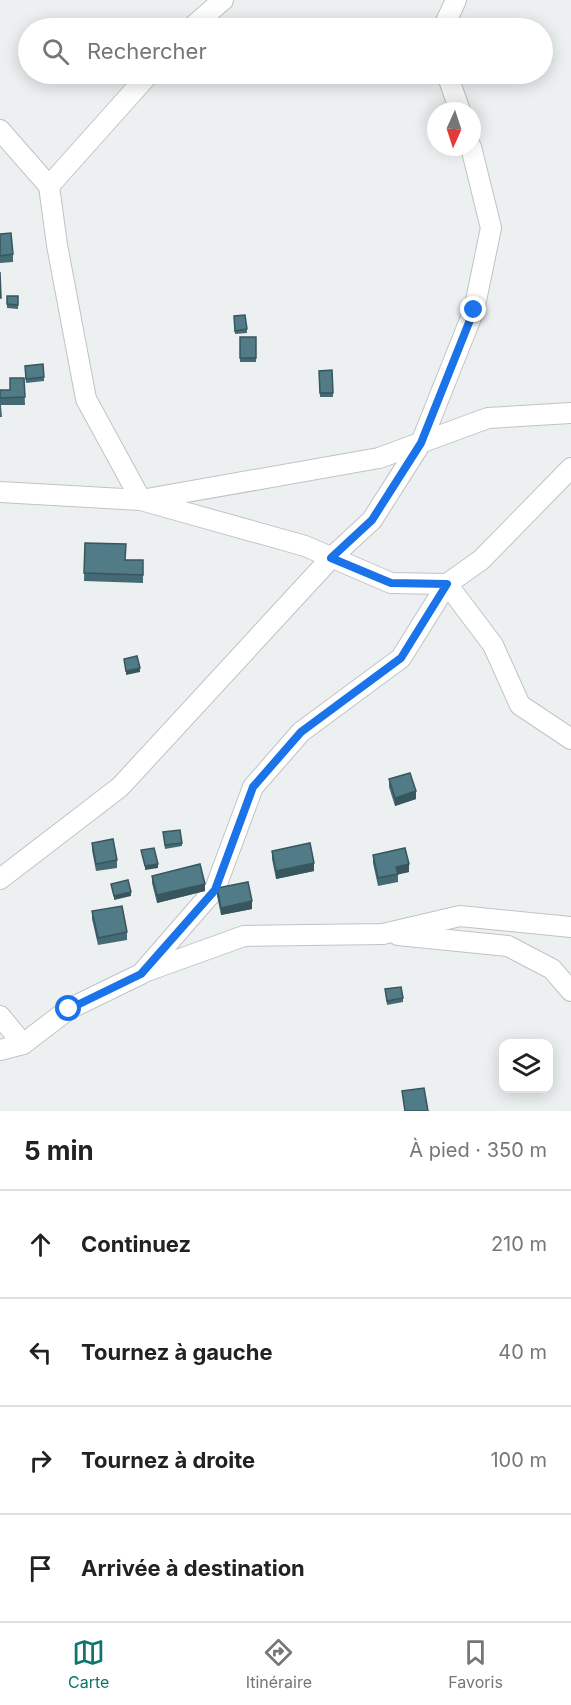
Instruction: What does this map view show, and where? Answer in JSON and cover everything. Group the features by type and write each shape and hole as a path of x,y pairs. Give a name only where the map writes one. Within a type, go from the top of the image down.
{"street":[{"path":"202,18 223,0"},
{"path":"448,18 456,0"},
{"path":"49,186 140,84"},
{"path":"451,84 457,102"},
{"path":"0,130 49,186 57,245 86,399 141,500"},
{"path":"0,879 120,787 331,558 372,520 421,443 474,310 491,228 473,156"},
{"path":"141,500 379,458 488,418 571,413"},
{"path":"141,974 215,890 253,787 301,732 401,658 447,584 481,560 571,468"},
{"path":"0,492 141,500 305,546 391,583 447,584"},
{"path":"447,584 493,645 520,705 571,739"},
{"path":"383,934 460,916 571,927"},
{"path":"0,1050 23,1044 69,1009 141,974 244,936 383,934 508,946 552,969 571,992"},
{"path":"0,1016 23,1044"}],"building":[{"path":"11,233 13,254 0,256 0,234"},
{"path":"7,296 18,296 18,305 7,304"},
{"path":"245,315 247,329 235,331 234,316"},
{"path":"240,337 256,337 256,358 240,358"},
{"path":"43,364 44,377 26,379 25,366"},
{"path":"332,370 333,393 320,393 319,371"},
{"path":"10,378 24,378 25,397 0,398 0,390 10,390"},
{"path":"85,543 126,544 125,560 143,560 143,575 84,573"},
{"path":"137,656 140,668 126,671 124,659"},
{"path":"410,773 416,791 395,798 389,779"},
{"path":"180,830 182,843 165,845 163,832"},
{"path":"113,839 117,860 96,864 92,843"},
{"path":"310,843 314,863 276,871 272,851"},
{"path":"154,848 158,864 145,866 141,850"},
{"path":"405,848 409,864 396,867 398,874 378,878 373,855"},
{"path":"200,864 205,884 157,895 152,876"},
{"path":"128,880 131,892 114,896 111,884"},
{"path":"248,882 252,901 221,908 217,888"},
{"path":"122,906 127,932 98,938 92,911"},
{"path":"401,987 403,998 387,1001 385,989"},
{"path":"424,1088 428,1111 405,1111 402,1091"}],"route":[{"path":"69,1009 141,974 215,890 253,787 301,732 401,658 447,584 391,583 331,558 372,520 421,443 474,310"}]}
